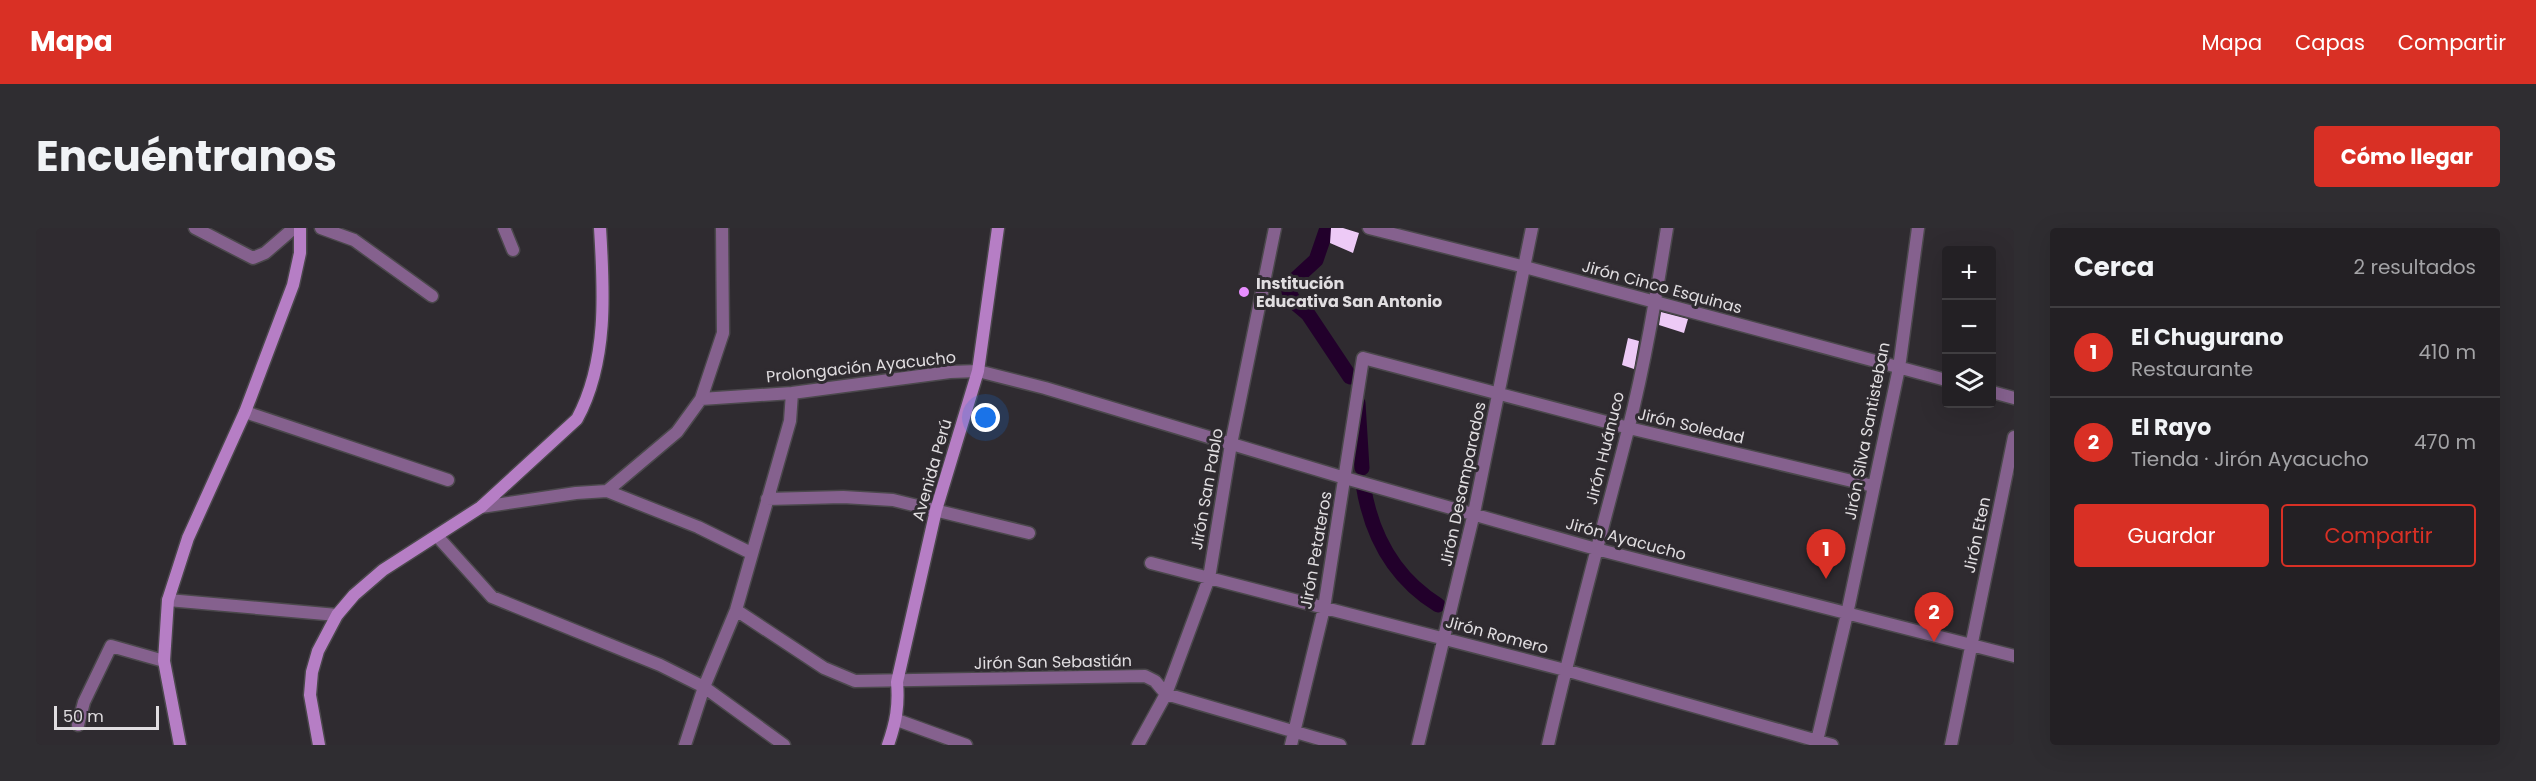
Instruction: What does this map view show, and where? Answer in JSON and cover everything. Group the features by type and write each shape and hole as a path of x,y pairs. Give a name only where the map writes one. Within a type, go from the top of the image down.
{"street":[{"path":"195,228 253,258 265,253 294,228"},
{"path":"180,745 164,661 168,600 188,538 245,412 293,285 300,253 300,228"},
{"path":"321,228 354,240 432,296"},
{"path":"504,228 513,250"},
{"path":"319,745 310,695 312,672 318,651 337,615 354,595 383,570 481,507 566,432 588,399 598,366 602,302 600,228"},
{"path":"607,491 677,432 701,399 723,333 722,228"},
{"name":"Avenida Perú","path":"887,744 897,720 899,705 897,682 936,510 978,371 998,228"},
{"name":"Jirón San Pablo","path":"1138,745 1166,694 1209,578 1231,444 1275,228"},
{"name":"Jirón Cinco Esquinas","path":"1368,228 1405,232 1655,303 1942,379"},
{"name":"Jirón Desamparados","path":"1418,745 1474,513 1532,228"},
{"name":"Jirón Huánuco","path":"1548,745 1565,670 1629,428 1655,303 1667,228"},
{"name":"Jirón Silva Santisteban","path":"1817,743 1899,368 1918,228"},
{"name":"Jirón Soledad","path":"1364,358 1629,428 1873,486"},
{"name":"Jirón Petateros","path":"1291,745 1324,608 1364,358"},
{"name":"Prolongación Ayacucho","path":"701,399 792,393 950,372 978,371 1045,388 1231,444"},
{"path":"685,745 704,687 736,610 790,421 792,393"},
{"path":"1996,393 2014,398"},
{"path":"245,412 448,480"},
{"name":"Jirón Eten","path":"1951,745 2014,437"},
{"name":"Jirón Ayacucho","path":"1231,444 1596,549 2014,656"},
{"path":"481,507 576,493 607,491 698,527 751,553"},
{"path":"767,499 843,497 893,500 1029,533"},
{"path":"437,536 492,597 660,665 704,687 784,745"},
{"name":"Jirón Romero","path":"1151,563 1565,670 1817,743 1832,745"},
{"path":"168,600 337,615"},
{"name":"Jirón San Sebastián","path":"736,610 824,668 855,681 1144,676 1155,681 1166,694 1340,745"},
{"path":"78,725 84,702 111,646 164,661"},
{"path":"897,720 966,745"}],"building":[{"path":"1331,228 1343,228 1359,233 1353,253 1330,243"},
{"path":"1661,312 1688,319 1684,333 1659,325"},
{"path":"1628,338 1639,341 1634,369 1622,365"}],"waterway":[{"path":"1327,228 1316,260 1290,284 1289,292 1295,303 1308,314 1350,377"},
{"path":"1358,403 1362,468"},
{"path":"1363,484 1372,520 1387,553 1408,581 1438,605"}],"place":[{"name":"Institución Educativa San Antonio","path":"1244,292"},
{"name":"El Chugurano","path":"1826,579"},
{"name":"El Rayo","path":"1934,642"}]}
